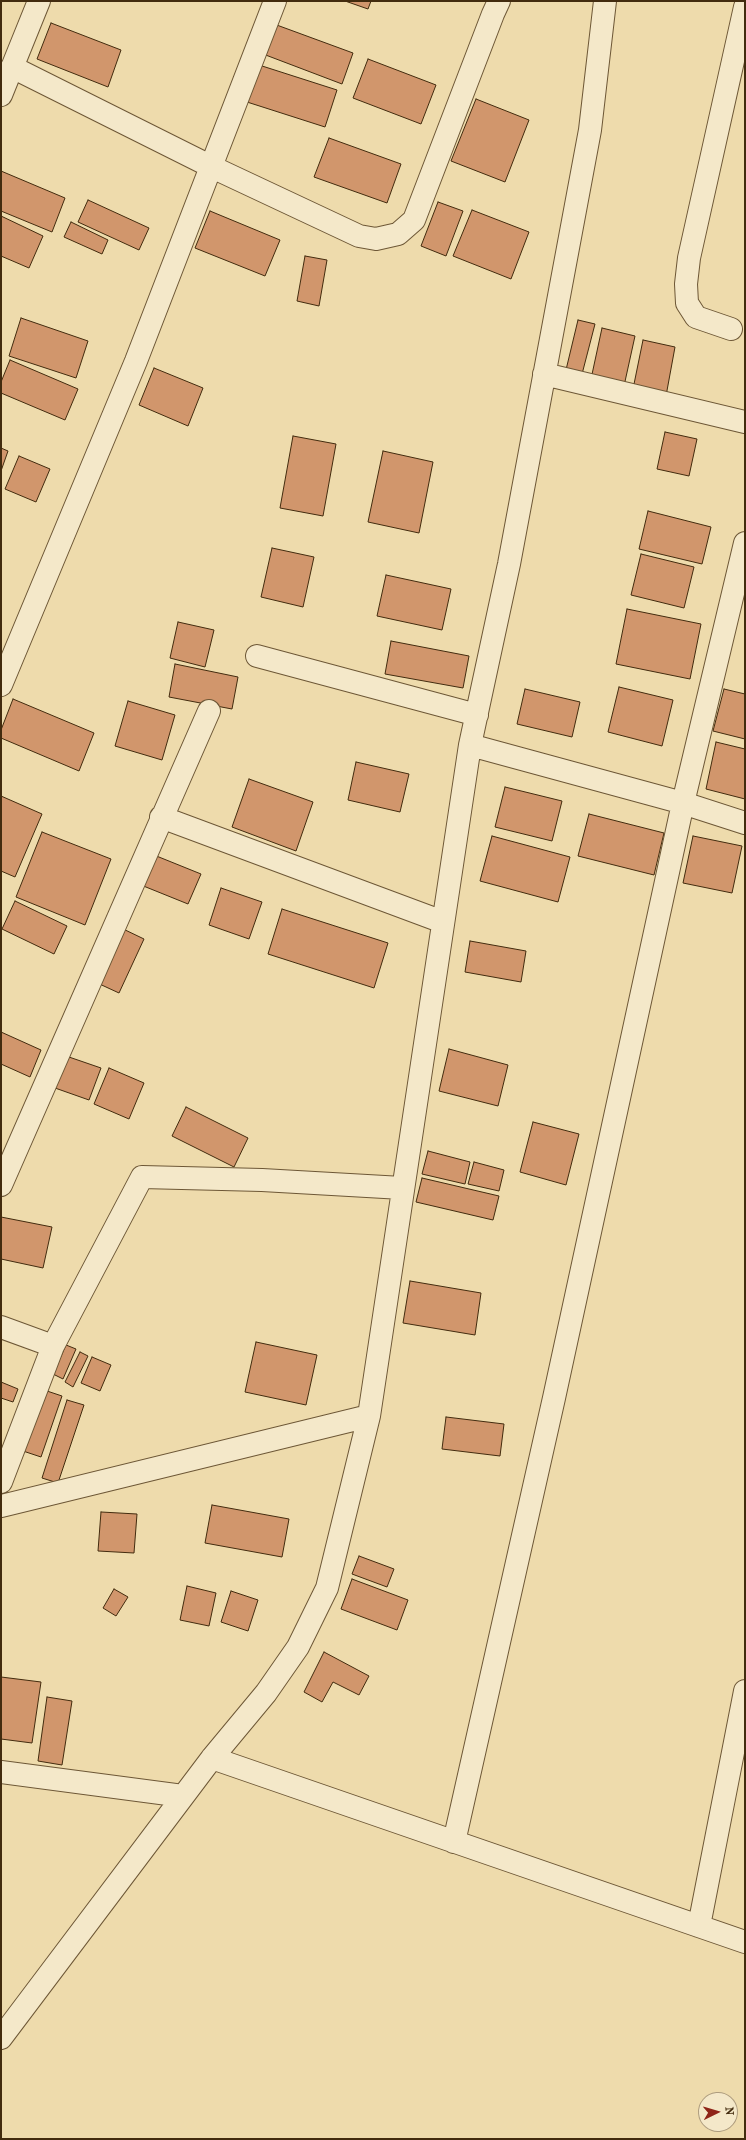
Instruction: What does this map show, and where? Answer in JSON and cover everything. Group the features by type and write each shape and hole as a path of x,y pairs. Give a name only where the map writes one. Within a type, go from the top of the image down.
{"street":[{"path":"1,95 40,1"},
{"path":"1,685 136,361 275,1"},
{"path":"12,67 212,167 359,236 376,239 398,234 414,220 499,1"},
{"path":"1,2038 8,2019 212,1758 266,1693 298,1646 327,1588 369,1416 402,1188 470,745 509,564 590,130 605,1"},
{"path":"731,329 696,318 687,303 686,284 689,258 745,7"},
{"path":"544,374 745,422"},
{"path":"454,1842 556,1390 683,803 745,543"},
{"path":"257,656 477,715"},
{"path":"1,1185 208,711"},
{"path":"470,745 683,803 745,823"},
{"path":"161,817 443,922"},
{"path":"1,1482 53,1346 142,1177 262,1180 402,1188"},
{"path":"1,1327 53,1346"},
{"path":"1,1506 369,1416"},
{"path":"699,1926 745,1692"},
{"path":"212,1758 745,1942"},
{"path":"1,1772 183,1796"}],"building":[{"path":"345,1 371,1 368,9"},
{"path":"51,23 121,50 108,87 37,59"},
{"path":"274,24 353,53 342,84 263,54"},
{"path":"368,59 436,85 421,124 353,98"},
{"path":"259,65 337,90 325,127 247,102"},
{"path":"476,99 529,120 505,182 451,161"},
{"path":"329,138 401,164 387,203 314,177"},
{"path":"1,171 65,198 52,232 1,211"},
{"path":"88,200 149,228 139,250 78,222"},
{"path":"438,202 463,211 446,256 421,246"},
{"path":"472,210 529,232 511,279 453,256"},
{"path":"210,211 280,240 265,276 195,248"},
{"path":"1,216 43,236 29,268 1,256"},
{"path":"71,222 108,240 102,254 64,237"},
{"path":"305,256 327,260 319,306 297,301"},
{"path":"21,318 88,341 76,378 9,356"},
{"path":"578,320 595,324 581,378 565,374"},
{"path":"602,328 635,336 624,386 591,379"},
{"path":"643,340 675,347 666,396 633,389"},
{"path":"10,360 78,389 65,420 1,393 1,382"},
{"path":"154,368 203,388 188,426 139,405"},
{"path":"665,432 697,439 689,476 657,469"},
{"path":"293,436 336,444 323,516 280,508"},
{"path":"1,448 8,451 1,471"},
{"path":"383,451 433,462 419,533 368,522"},
{"path":"19,456 50,469 36,502 5,489"},
{"path":"648,511 711,527 702,564 639,549"},
{"path":"272,548 314,557 303,607 261,597"},
{"path":"641,554 694,567 684,608 631,595"},
{"path":"386,575 451,589 442,630 377,616"},
{"path":"627,609 701,624 690,679 616,664"},
{"path":"178,622 214,630 205,667 170,658"},
{"path":"391,641 469,656 463,688 385,674"},
{"path":"175,664 238,677 232,709 169,697"},
{"path":"619,687 673,700 662,746 608,732"},
{"path":"525,689 580,702 572,737 517,724"},
{"path":"724,689 745,694 745,739 713,731"},
{"path":"13,699 94,733 79,771 1,738 1,730"},
{"path":"128,701 175,715 162,760 115,746"},
{"path":"716,742 745,749 745,799 706,789"},
{"path":"356,762 409,774 400,812 348,800"},
{"path":"249,779 313,802 296,851 232,827"},
{"path":"505,787 562,801 552,841 495,827"},
{"path":"1,796 42,814 15,877 1,871"},
{"path":"589,814 664,833 654,875 578,856"},
{"path":"42,832 111,859 85,925 16,897"},
{"path":"492,836 570,857 558,902 480,881"},
{"path":"693,836 742,846 732,893 683,883"},
{"path":"149,853 201,874 188,904 136,883"},
{"path":"221,888 262,902 249,939 209,925"},
{"path":"15,901 67,926 54,954 2,929"},
{"path":"282,909 388,943 374,988 268,954"},
{"path":"119,927 144,939 119,993 93,981"},
{"path":"470,941 526,951 521,982 465,972"},
{"path":"1,1032 41,1050 30,1077 1,1064"},
{"path":"449,1049 508,1065 498,1106 439,1091"},
{"path":"66,1056 101,1068 89,1100 55,1088"},
{"path":"109,1068 144,1083 129,1119 94,1104"},
{"path":"186,1107 248,1138 234,1167 172,1136"},
{"path":"533,1122 579,1134 566,1185 520,1172"},
{"path":"428,1151 470,1162 465,1184 422,1174"},
{"path":"474,1162 504,1170 499,1191 468,1184"},
{"path":"422,1178 499,1196 493,1220 416,1202"},
{"path":"1,1217 52,1227 43,1268 1,1259"},
{"path":"410,1281 481,1293 475,1335 403,1323"},
{"path":"256,1342 317,1355 306,1405 245,1392"},
{"path":"66,1345 76,1349 63,1379 53,1374"},
{"path":"80,1352 88,1356 73,1387 65,1382"},
{"path":"92,1357 111,1365 100,1391 81,1383"},
{"path":"1,1382 18,1389 13,1402 1,1398"},
{"path":"44,1390 62,1396 41,1457 23,1451"},
{"path":"67,1400 84,1405 58,1483 42,1478"},
{"path":"446,1417 504,1424 500,1456 442,1449"},
{"path":"212,1505 289,1519 282,1557 205,1543"},
{"path":"101,1512 137,1514 134,1553 98,1551"},
{"path":"359,1556 394,1569 387,1587 352,1574"},
{"path":"352,1579 408,1600 397,1630 341,1609"},
{"path":"187,1586 216,1593 209,1626 180,1620"},
{"path":"114,1589 128,1597 116,1616 103,1608"},
{"path":"231,1591 258,1600 248,1631 221,1622"},
{"path":"324,1652 369,1676 359,1695 333,1682 322,1702 304,1692"},
{"path":"1,1677 41,1682 32,1743 1,1739"},
{"path":"47,1697 72,1701 62,1765 38,1761"}]}
